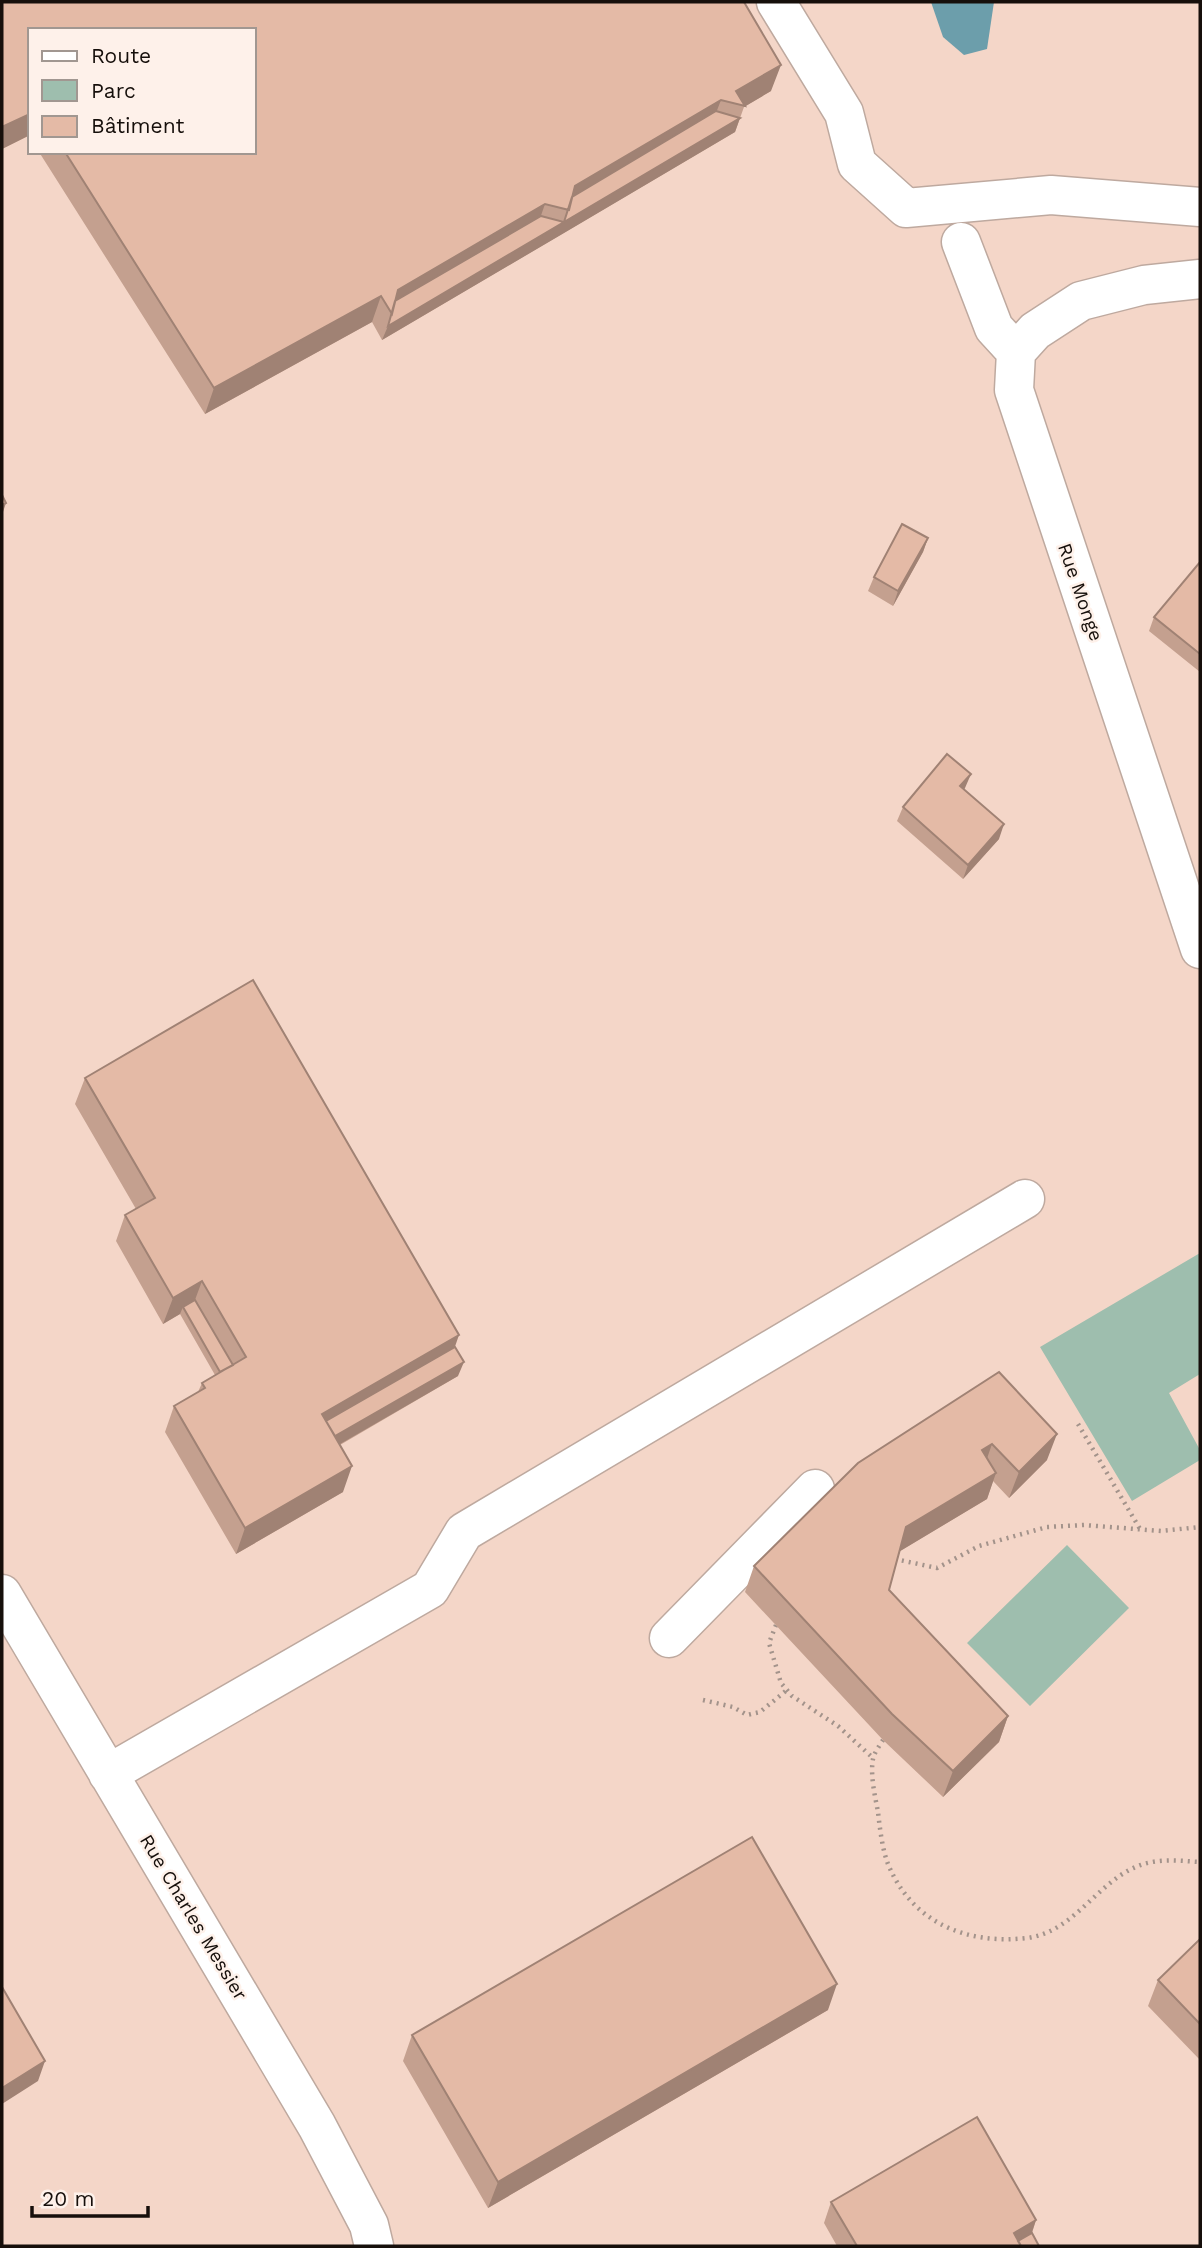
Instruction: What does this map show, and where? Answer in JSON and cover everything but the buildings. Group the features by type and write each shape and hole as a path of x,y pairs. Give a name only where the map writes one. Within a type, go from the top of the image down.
{"street":[{"path":"776,2 844,113 857,164 906,208 1051,195 1200,207"},
{"path":"961,242 993,328 1016,352 1035,331 1081,301 1144,285 1200,279"},
{"name":"Rue Monge","path":"1016,352 1014,390 1200,949"},
{"path":"108,1774 430,1589 464,1532 1025,1199"},
{"path":"669,1638 815,1489"},
{"name":"Rue Charles Messier","path":"2,1594 317,2126 369,2225 374,2246"}],"path":[{"path":"1078,1424 1140,1530"},
{"path":"895,1559 937,1568 979,1546 1047,1527 1084,1525 1161,1531 1200,1527"},
{"path":"776,1625 769,1643 781,1684 792,1696 838,1727 873,1758"},
{"path":"703,1700 733,1707 747,1715 760,1712 787,1690"},
{"path":"883,1740 873,1758 880,1828 888,1864 902,1889 920,1911 965,1936 995,1940 1029,1937 1056,1929 1126,1872 1150,1862 1200,1862"}],"shaded area":[{"path":"2,2 1200,2 1200,2246 2,2246"}],"green space":[{"path":"1200,1253 1200,1374 1169,1393 1200,1450 1200,1460 1132,1501 1040,1347"},
{"path":"1067,1545 1129,1608 1030,1706 967,1643"}],"water":[{"path":"931,2 994,2 987,49 964,55 943,37"}]}
